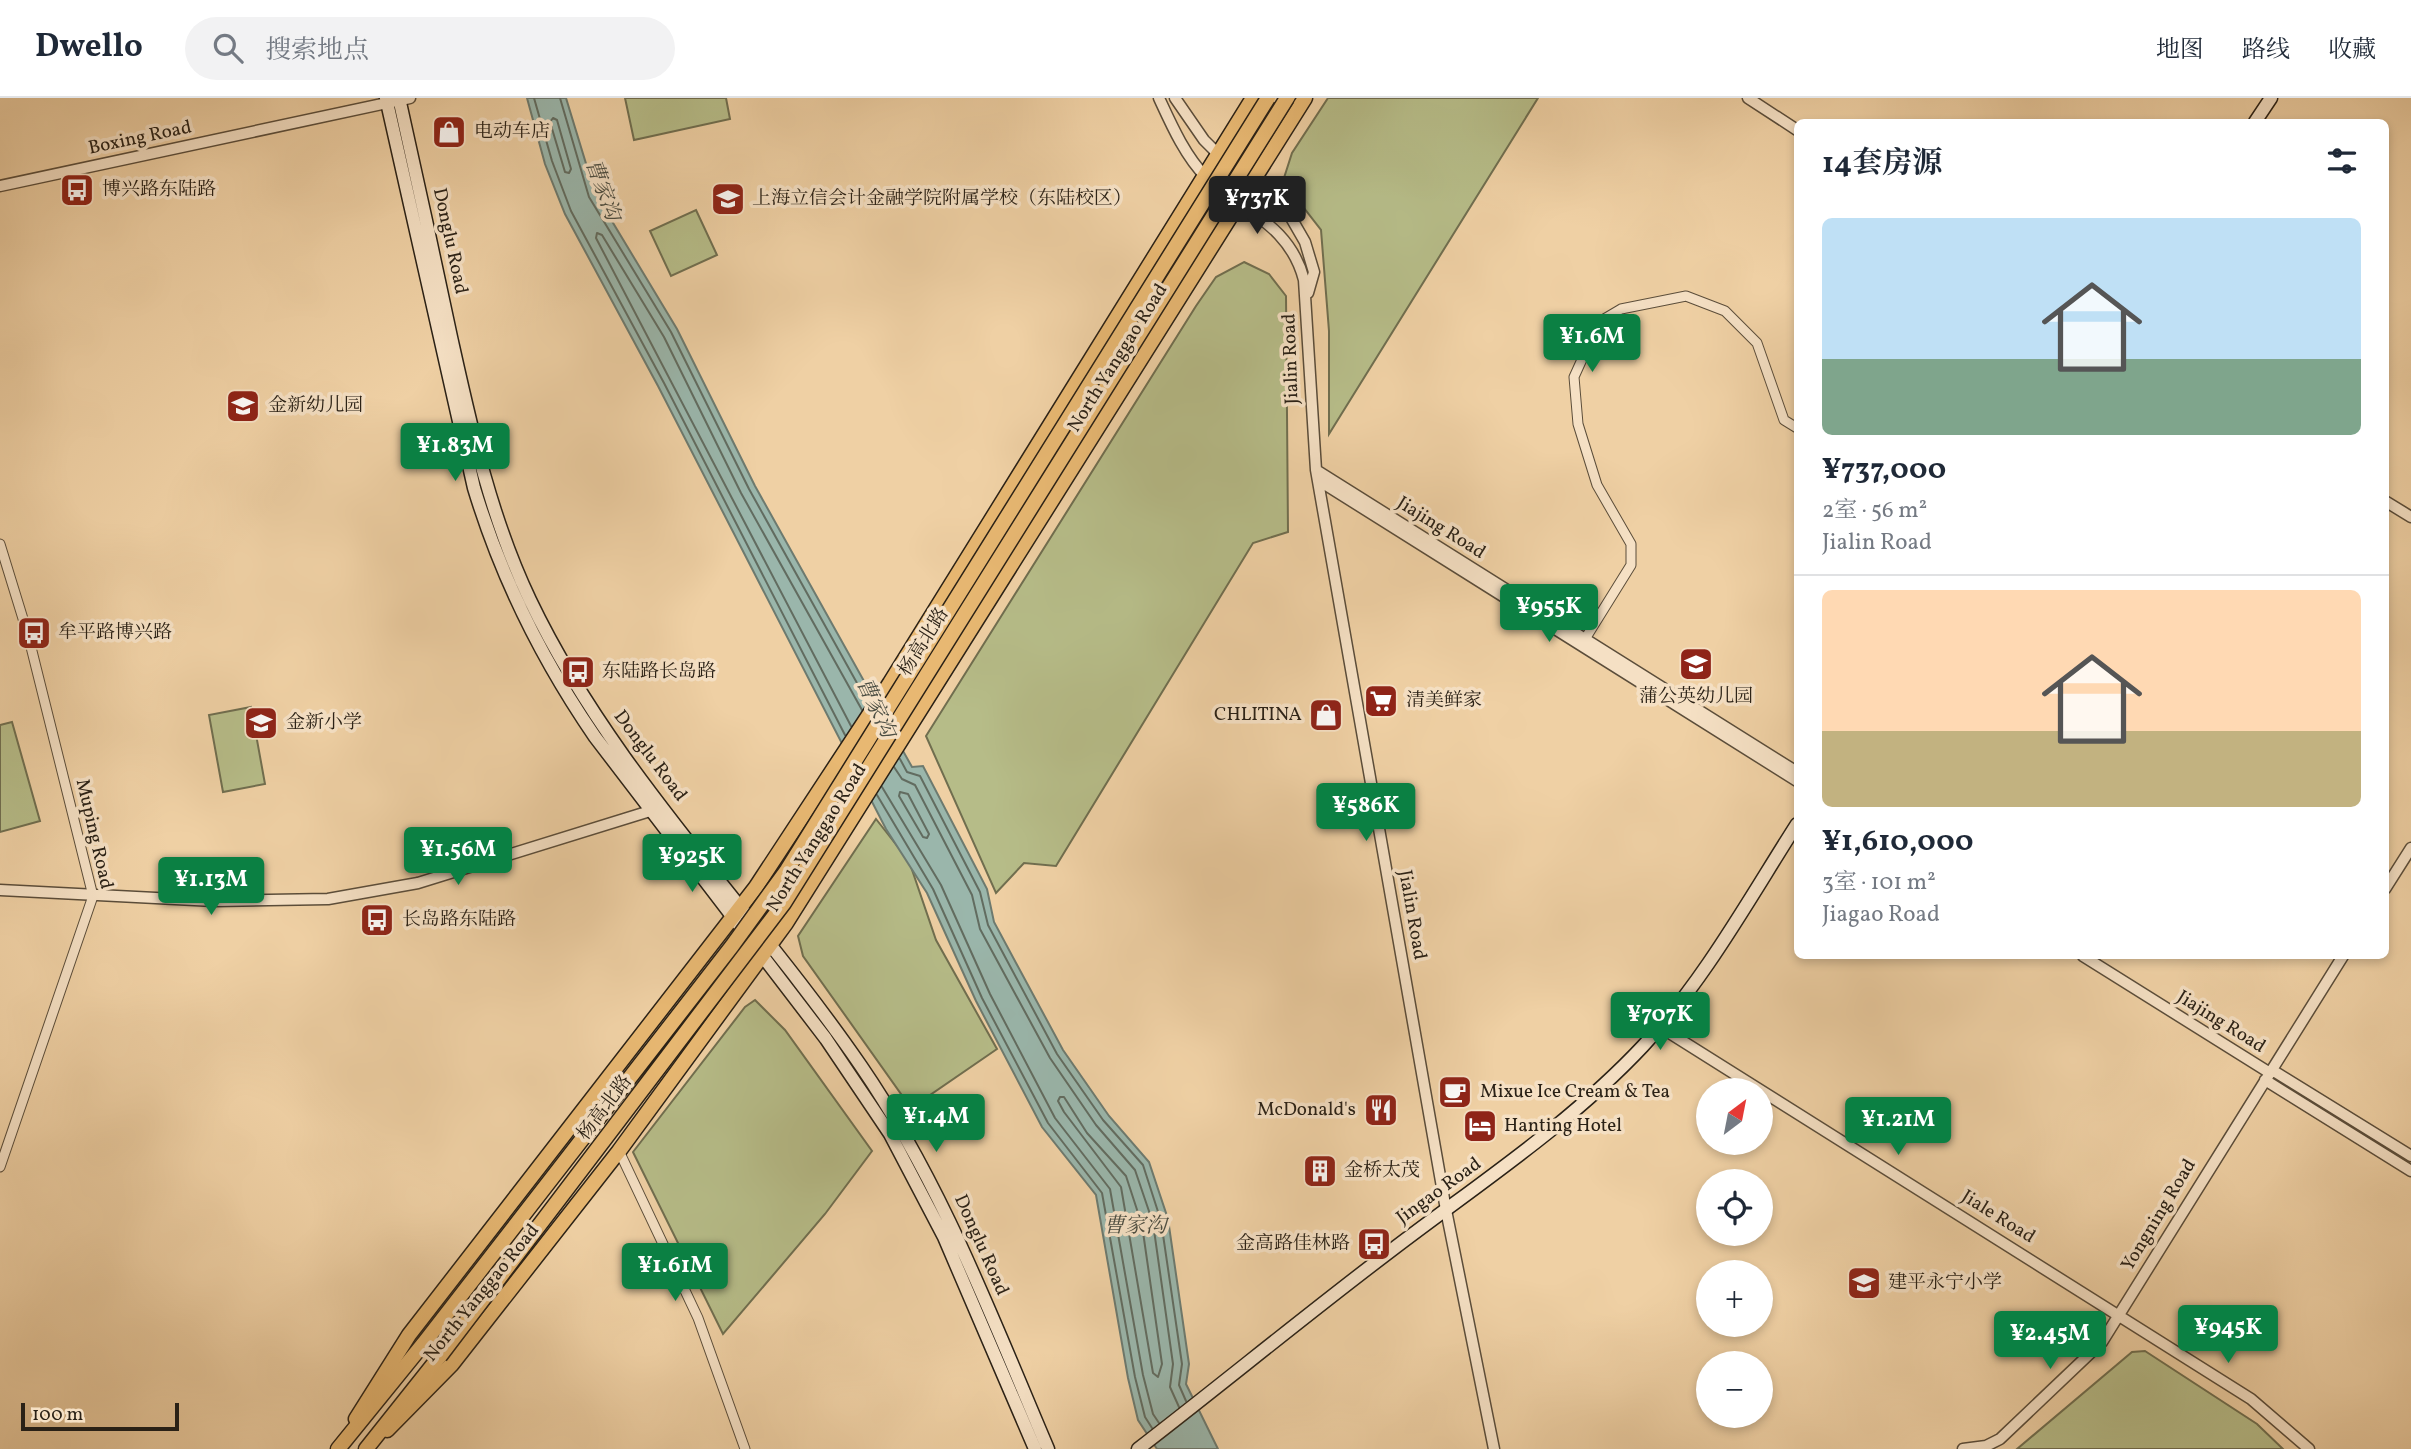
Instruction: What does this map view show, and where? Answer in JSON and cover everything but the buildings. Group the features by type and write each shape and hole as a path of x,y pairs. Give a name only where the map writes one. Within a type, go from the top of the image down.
{"main road":[{"name":"North Yanggao Road","path":"337,1449 409,1335 737,913 890,683 1253,98"},
{"name":"杨高北路","path":"424,1343 732,947 787,870 1268,98"},
{"name":"杨高北路","path":"440,1356 784,903 1287,98"},
{"name":"North Yanggao Road","path":"368,1449 452,1364 619,1151 767,950 863,802 1305,98"},
{"path":"2257,119 2271,98"},
{"name":"Donglu Road","path":"397,99 460,436 491,540 517,603 564,691 650,811 859,1063 920,1161 956,1232 1048,1449"},
{"name":"Donglu Road","path":"397,99 475,443 492,505 514,566 544,629 590,707 737,913"},
{"name":"Jingao Road","path":"1138,1449 1385,1255 1533,1147 1605,1083 1660,1027 1708,961 1794,829"},
{"name":"Donglu Road","path":"767,950 849,1070 909,1167 944,1237 1035,1449"},
{"name":"North Yanggao Road","path":"337,1449 424,1343"},
{"name":"North Yanggao Road","path":"368,1449 440,1356"}],"street":[{"name":"Jialin Road","path":"1159,98 1180,140 1206,176 1241,202 1290,246 1299,262 1307,299 1312,439 1317,475 1446,1210 1494,1449"},
{"path":"1175,98 1204,140 1286,209 1305,242 1314,272 1307,299"},
{"name":"Boxing Road","path":"0,186 397,99"},
{"path":"1749,99 1794,128"},
{"path":"1585,639 1631,565 1631,544 1597,485 1578,424 1574,377 1600,322 1621,309 1686,296 1725,311 1757,342 1772,394 1784,420 1794,427"},
{"name":"Jiajing Road","path":"1317,475 1794,770"},
{"name":"Jiajing Road","path":"1317,475 1794,779"},
{"path":"2389,503 2411,517"},
{"name":"Muping Road","path":"0,544 28,635 93,896 0,1167"},
{"path":"0,890 274,902 374,893 418,883 650,811"},
{"path":"2389,883 2411,848"},
{"name":"Jiajing Road","path":"2089,959 2269,1074 2411,1171"},
{"name":"Yongning Road","path":"1963,1449 1996,1446 2087,1358 2120,1314 2341,959"},
{"name":"Jiale Road","path":"1660,1027 2252,1399 2309,1449"},
{"name":"Jiajing Road","path":"2269,1074 2411,1156"},
{"path":"619,1151 702,1329 745,1449"}],"green space":[{"path":"625,98 726,98 730,119 634,140"},
{"path":"1328,98 1538,98 1329,434 1329,331 1321,230 1283,181 1292,153"},
{"path":"696,210 717,255 671,276 650,231"},
{"path":"1244,262 1269,274 1286,296 1288,532 1253,543 1056,866 1024,863 996,893 926,736 1196,306 1216,277"},
{"path":"251,707 265,784 223,792 209,715"},
{"path":"12,722 40,821 0,832 0,725"},
{"path":"876,819 909,861 936,940 997,1049 911,1108 803,956 798,936"},
{"path":"755,1000 785,1030 872,1151 825,1214 723,1334 633,1152 745,1007"},
{"path":"2145,1351 2257,1424 2283,1449 2017,1449 2132,1352"}],"water":[{"name":"曹家沟","path":"527,98 566,98 595,193 677,329 755,486 912,767 923,766 987,889 994,922 1063,1050 1109,1116 1149,1162 1168,1219 1189,1364 1186,1384 1218,1449 1157,1449 1138,1420 1128,1378 1096,1195 1042,1127 976,1001 927,893 886,829 658,386 565,214 545,164"}],"place":[{"name":"电动车店","path":"449,132"},
{"name":"博兴路东陆路","path":"77,190"},
{"name":"上海立信会计金融学院附属学校（东陆校区）","path":"728,199"},
{"name":"金新幼儿园","path":"243,406"},
{"name":"牟平路博兴路","path":"34,633"},
{"name":"蒲公英幼儿园","path":"1696,664"},
{"name":"东陆路长岛路","path":"578,672"},
{"name":"清美鲜家","path":"1381,701"},
{"name":"CHLITINA","path":"1326,715"},
{"name":"金新小学","path":"261,723"},
{"name":"长岛路东陆路","path":"377,920"},
{"name":"Mixue Ice Cream & Tea","path":"1455,1092"},
{"name":"McDonald's","path":"1381,1110"},
{"name":"Hanting Hotel","path":"1480,1126"},
{"name":"金桥太茂","path":"1320,1171"},
{"name":"金高路佳林路","path":"1374,1244"},
{"name":"建平永宁小学","path":"1864,1283"}]}
